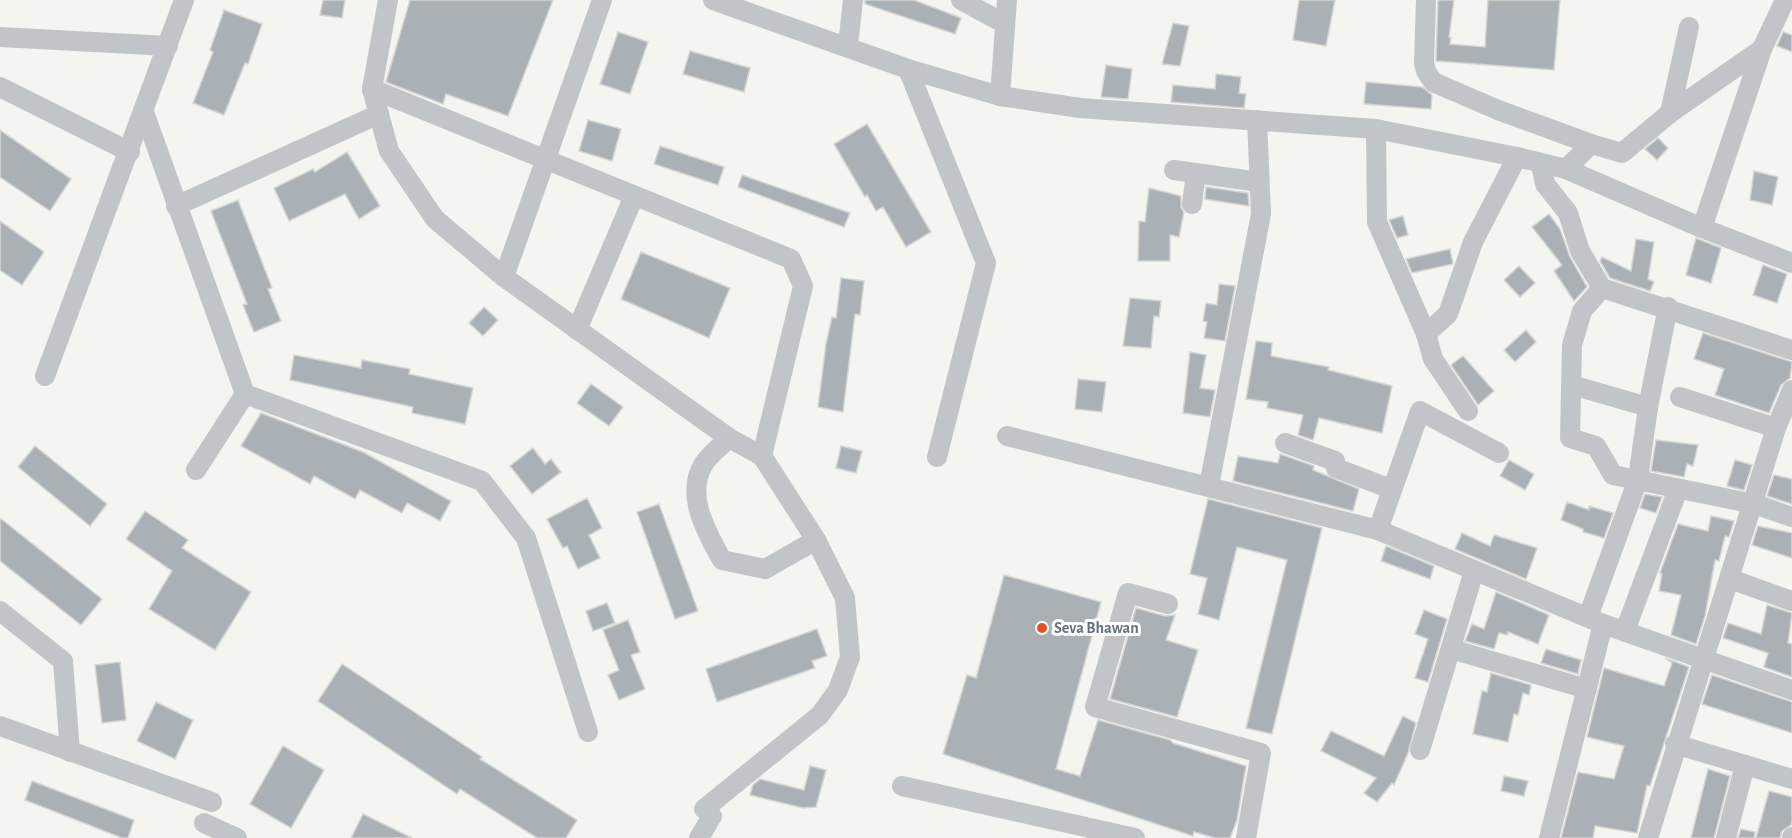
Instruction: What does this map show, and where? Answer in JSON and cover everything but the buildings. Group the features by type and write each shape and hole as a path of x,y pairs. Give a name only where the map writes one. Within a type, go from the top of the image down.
{"street":[{"path":"45,376 130,152 184,0"},
{"path":"388,0 372,89 389,151 435,219 504,277 577,330 729,438 762,456 816,540 844,598 850,657 838,690 820,715 708,813 699,838"},
{"path":"504,277 602,0"},
{"path":"712,0 909,69 1000,96 1080,108 1376,129 1517,157 1566,169 1702,228 1790,256"},
{"path":"848,46 853,0"},
{"path":"961,0 1005,24"},
{"path":"1000,96 1007,0"},
{"path":"1426,0 1424,63 1425,71 1433,81 1498,110 1622,153 1670,113 1762,49 1784,22 1785,0"},
{"path":"1670,113 1689,27"},
{"path":"0,36 168,46"},
{"path":"1702,228 1762,49"},
{"path":"909,69 986,262 937,457"},
{"path":"0,87 130,152"},
{"path":"372,89 791,259 803,286 762,456"},
{"path":"144,112 245,394 482,481 526,538 588,732"},
{"path":"176,206 380,114"},
{"path":"1209,486 1261,213 1257,120"},
{"path":"1376,129 1377,222 1426,334 1433,359 1468,411"},
{"path":"1566,169 1591,144"},
{"path":"1426,334 1448,314 1473,242 1517,157"},
{"path":"1541,164 1545,184 1568,213 1580,251 1602,288 1668,307 1792,350"},
{"path":"1174,170 1259,182"},
{"path":"1192,204 1196,173"},
{"path":"577,330 634,195"},
{"path":"1602,288 1582,311 1572,345 1570,438 1596,446 1613,476 1638,479 1754,504 1792,517"},
{"path":"1549,838 1587,689 1596,620 1638,479 1648,407 1668,307"},
{"path":"1572,385 1648,407"},
{"path":"1648,838 1675,744 1754,504 1776,428 1792,390"},
{"path":"196,470 245,394"},
{"path":"1680,397 1776,428"},
{"path":"1378,530 1420,411 1499,453"},
{"path":"1007,436 1378,530 1596,620 1792,690"},
{"path":"729,438 703,465 695,489 703,525 722,560 765,569 816,540"},
{"path":"1285,443 1335,461 1336,468 1392,489"},
{"path":"1625,631 1678,489"},
{"path":"1420,750 1474,571"},
{"path":"1730,579 1792,601"},
{"path":"1168,604 1128,593 1095,707 1261,753 1246,838"},
{"path":"0,611 63,661 70,752"},
{"path":"1451,649 1587,689"},
{"path":"0,726 212,802"},
{"path":"1675,744 1792,778"},
{"path":"1726,838 1745,765"},
{"path":"903,786 1135,838"},
{"path":"204,823 237,838"}],"place":[{"name":"Seva Bhawan","path":"1042,628"}]}
